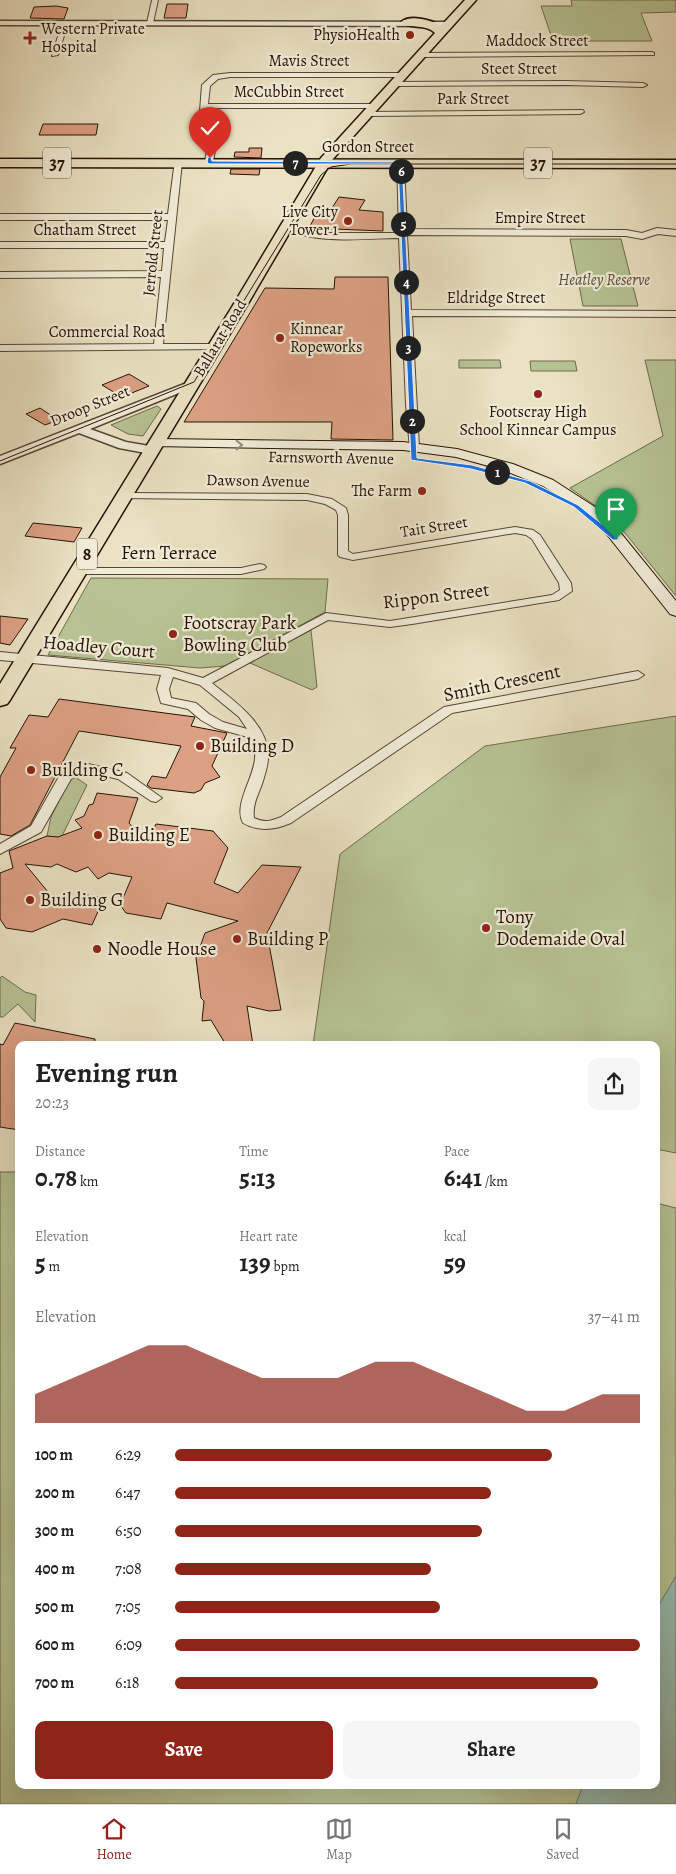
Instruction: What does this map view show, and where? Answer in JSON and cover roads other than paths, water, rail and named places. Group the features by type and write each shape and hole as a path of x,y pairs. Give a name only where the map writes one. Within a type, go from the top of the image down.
{"highway":[{"name":"Ballarat Road","path":"0,700 324,163 471,0"},
{"path":"407,22 433,25 441,33"}],"main road":[{"name":"Gordon Street","path":"0,162 676,164"},
{"path":"314,179 328,174 400,163"},
{"name":"Farnsworth Avenue","path":"154,447 209,455 272,451 414,453 486,470 537,486 583,511 625,547 676,611"}],"street":[{"path":"150,23 155,0"},
{"path":"0,23 407,22 449,24"},
{"path":"54,55 65,23"},
{"name":"Maddock Street","path":"421,55 652,54"},
{"name":"Mavis Street","path":"204,106 206,85 216,77 230,75 399,80"},
{"name":"Steet Street","path":"399,80 643,85"},
{"path":"204,106 204,111 214,137 209,162"},
{"name":"McCubbin Street","path":"204,106 371,110"},
{"name":"Park Street","path":"371,110 580,112"},
{"name":"Jerrold Street","path":"158,348 178,162"},
{"path":"400,163 414,453"},
{"path":"0,217 172,217"},
{"name":"Empire Street","path":"285,230 335,236 626,233 642,236 657,231 676,233"},
{"name":"Chatham Street","path":"0,245 169,245"},
{"path":"0,275 166,274"},
{"name":"Eldridge Street","path":"406,313 676,314"},
{"name":"Commercial Road","path":"0,348 215,346"},
{"name":"Droop Street","path":"0,460 192,384"},
{"name":"Farnsworth Avenue","path":"94,422 154,447"},
{"name":"Farnsworth Avenue","path":"77,429 98,434 123,445 154,447"},
{"name":"Dawson Avenue","path":"124,496 307,497 328,501 341,508 343,515 344,556"},
{"name":"Tait Street","path":"344,556 353,557 515,530 529,532 536,537 556,567 565,583 566,591"},
{"name":"Fern Terrace","path":"77,572 241,571 260,567"},
{"name":"Rippon Street","path":"204,682 326,616 390,624 555,598 566,591"},
{"name":"Hoadley Court","path":"0,656 25,660 168,672 204,682 244,715 257,736 262,757 246,810 248,820 257,826 271,826 286,820"},
{"path":"168,672 164,689 165,700 192,706 205,717 219,724 257,736"},
{"name":"Smith Crescent","path":"286,820 448,710 638,675"},
{"path":"0,850 36,829 66,776 84,768 122,776 156,798"}],"water":[{"path":"676,1576 676,1804 576,1804 582,1789 660,1789 660,1603"}],"tram line":[{"path":"0,461 194,382 321,175 331,167 351,164 676,164"}],"place":[{"name":"PhysioHealth","path":"410,35"},
{"name":"Western Private Hospital","path":"30,38"},
{"name":"Live City Tower 1","path":"348,221"},
{"name":"Kinnear Ropeworks","path":"280,338"},
{"name":"Footscray High School Kinnear Campus","path":"538,394"},
{"name":"The Farm","path":"422,491"},
{"name":"Footscray Park Bowling Club","path":"173,634"},
{"name":"Building D","path":"200,746"},
{"name":"Building C","path":"31,770"},
{"name":"Building E","path":"98,835"},
{"name":"Building G","path":"30,900"},
{"name":"Tony Dodemaide Oval","path":"486,928"},
{"name":"Building P","path":"237,939"},
{"name":"Noodle House","path":"97,949"}],"park label":[{"name":"Heatley Reserve","path":"604,280"}]}
